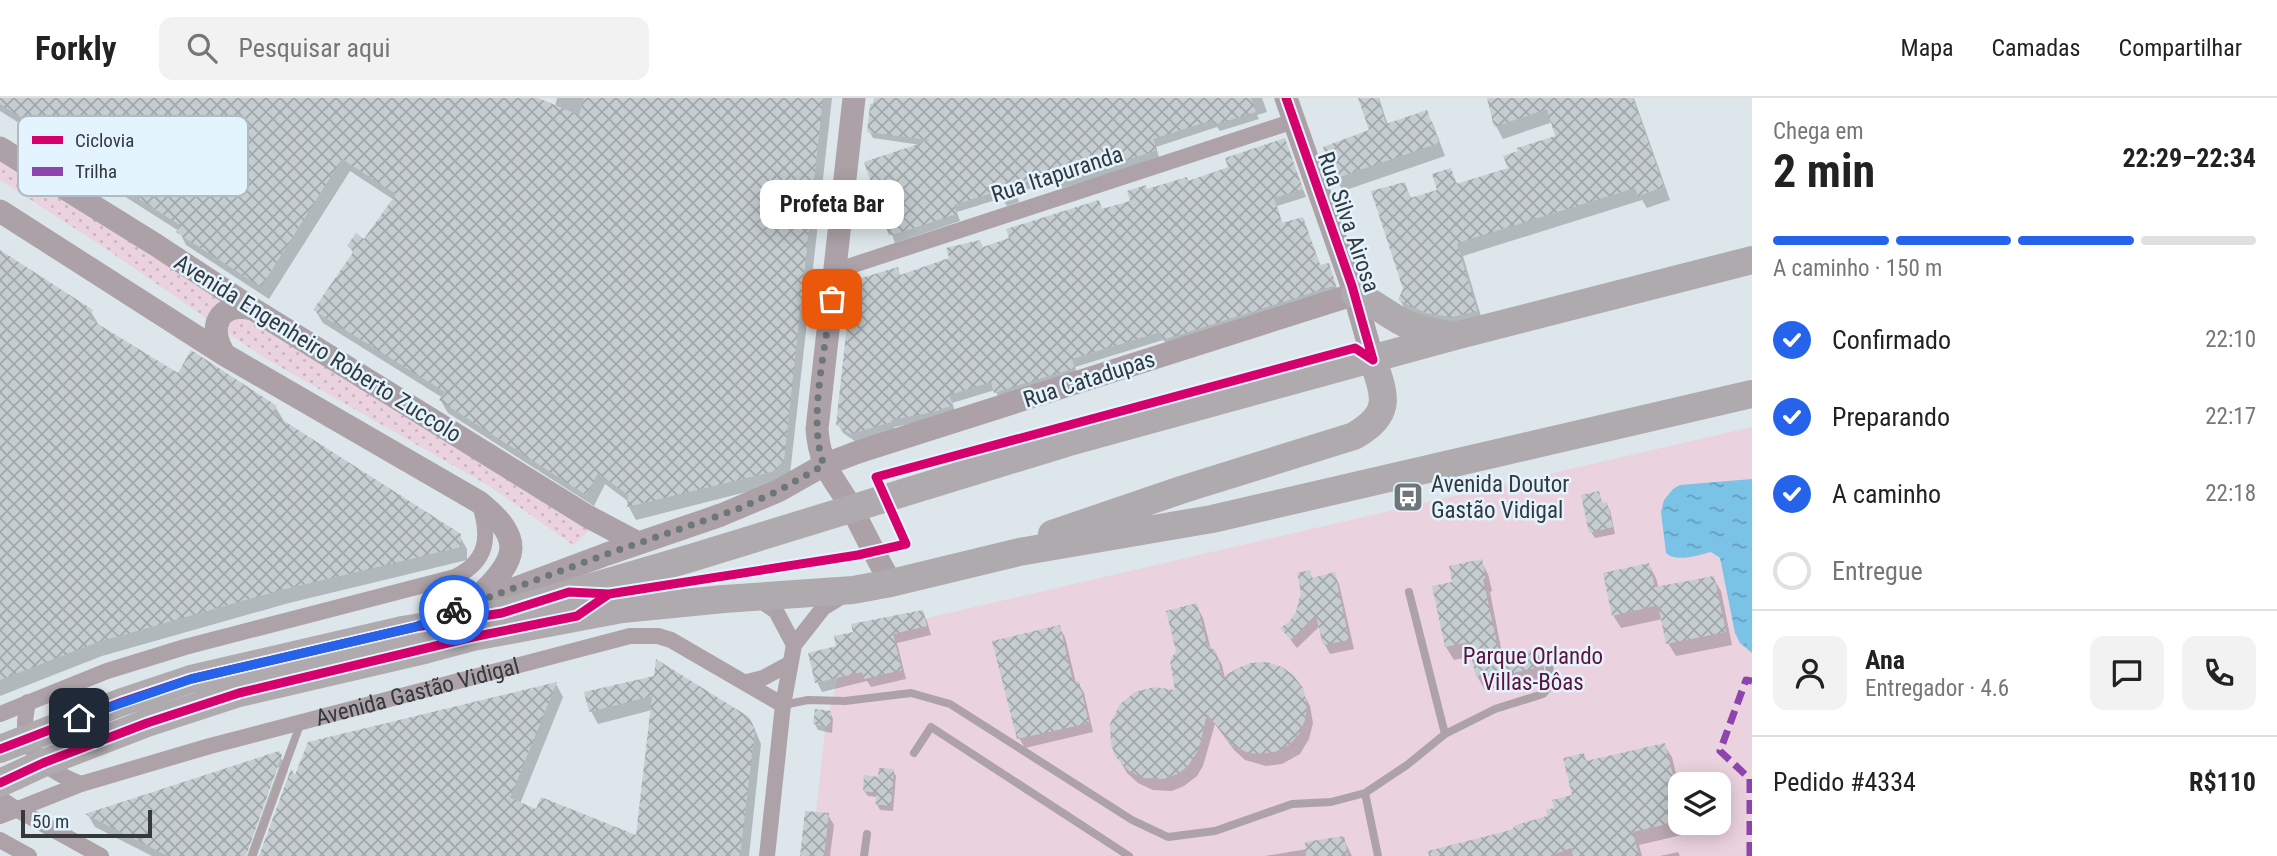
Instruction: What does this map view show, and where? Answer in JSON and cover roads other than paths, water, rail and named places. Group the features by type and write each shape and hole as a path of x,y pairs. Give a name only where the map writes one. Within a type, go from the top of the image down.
{"highway":[{"path":"0,749 122,702 191,679 414,635 502,613 1069,442 1455,336 1752,260"},
{"path":"1355,294 1404,323 1429,332 1455,336"},
{"path":"1019,552 1054,533 1354,436 1373,423 1383,405 1384,397 1373,360"},
{"path":"1019,552 1212,519 1752,394"},
{"name":"Avenida Gastão Vidigal","path":"414,635 473,637 585,615 660,605 853,590 1019,552"},
{"path":"0,783 43,763 147,723 414,635"}],"street":[{"path":"854,98 817,407 818,443 824,465 851,508 891,583"},
{"name":"Rua Silva Airosa","path":"1286,98 1355,294 1373,360"},
{"name":"Rua Itapuranda","path":"835,271 1294,121"},
{"name":"Avenida Engenheiro Roberto Zuccolo","path":"0,148 18,159"},
{"name":"Avenida Engenheiro Roberto Zuccolo","path":"77,196 253,309 587,516 638,543"},
{"path":"0,211 225,355 479,502 495,515 506,528 511,540 511,552 498,578 472,603"},
{"name":"Rua Catadupas","path":"824,465 1355,294"},
{"path":"225,355 217,344 214,331 218,319 228,310 240,306 253,309"},
{"path":"414,635 472,603 755,502 824,465"},
{"path":"0,713 107,671 185,646 467,572 478,561 484,547 486,524 479,502"},
{"path":"767,856 783,705 794,645 823,608 853,590"},
{"path":"753,597 776,611 794,645"},
{"name":"Avenida Gastão Vidigal","path":"0,816 81,784 210,746 630,636 658,636 671,640 783,705"},
{"path":"747,682 763,678 789,664"},
{"path":"28,702 25,724 27,737 34,751 51,770 81,784"},
{"path":"0,798 101,856"},
{"path":"0,840 29,856"}],"lane":[{"path":"1409,592 1445,734"},
{"path":"783,705 808,700 845,701 911,693 950,704 1132,820 1168,837 1215,831 1292,804 1331,802 1365,793 1407,765 1445,734 1494,709 1543,694 1551,684 1549,663"},
{"path":"252,856 301,722"},
{"path":"914,753 931,727 1129,856"},
{"path":"1365,793 1378,856"},
{"path":"864,856 867,834"}],"water":[{"path":"1752,479 1752,653 1740,643 1735,633 1720,558 1711,552 1682,558 1666,553 1661,512 1664,500 1680,485"}],"place":[{"name":"Profeta Bar","path":"832,299"},
{"name":"Avenida Doutor Gastão Vidigal","path":"1408,497"}],"park label":[{"name":"Parque Orlando Villas-Bôas","path":"1533,669"}]}
